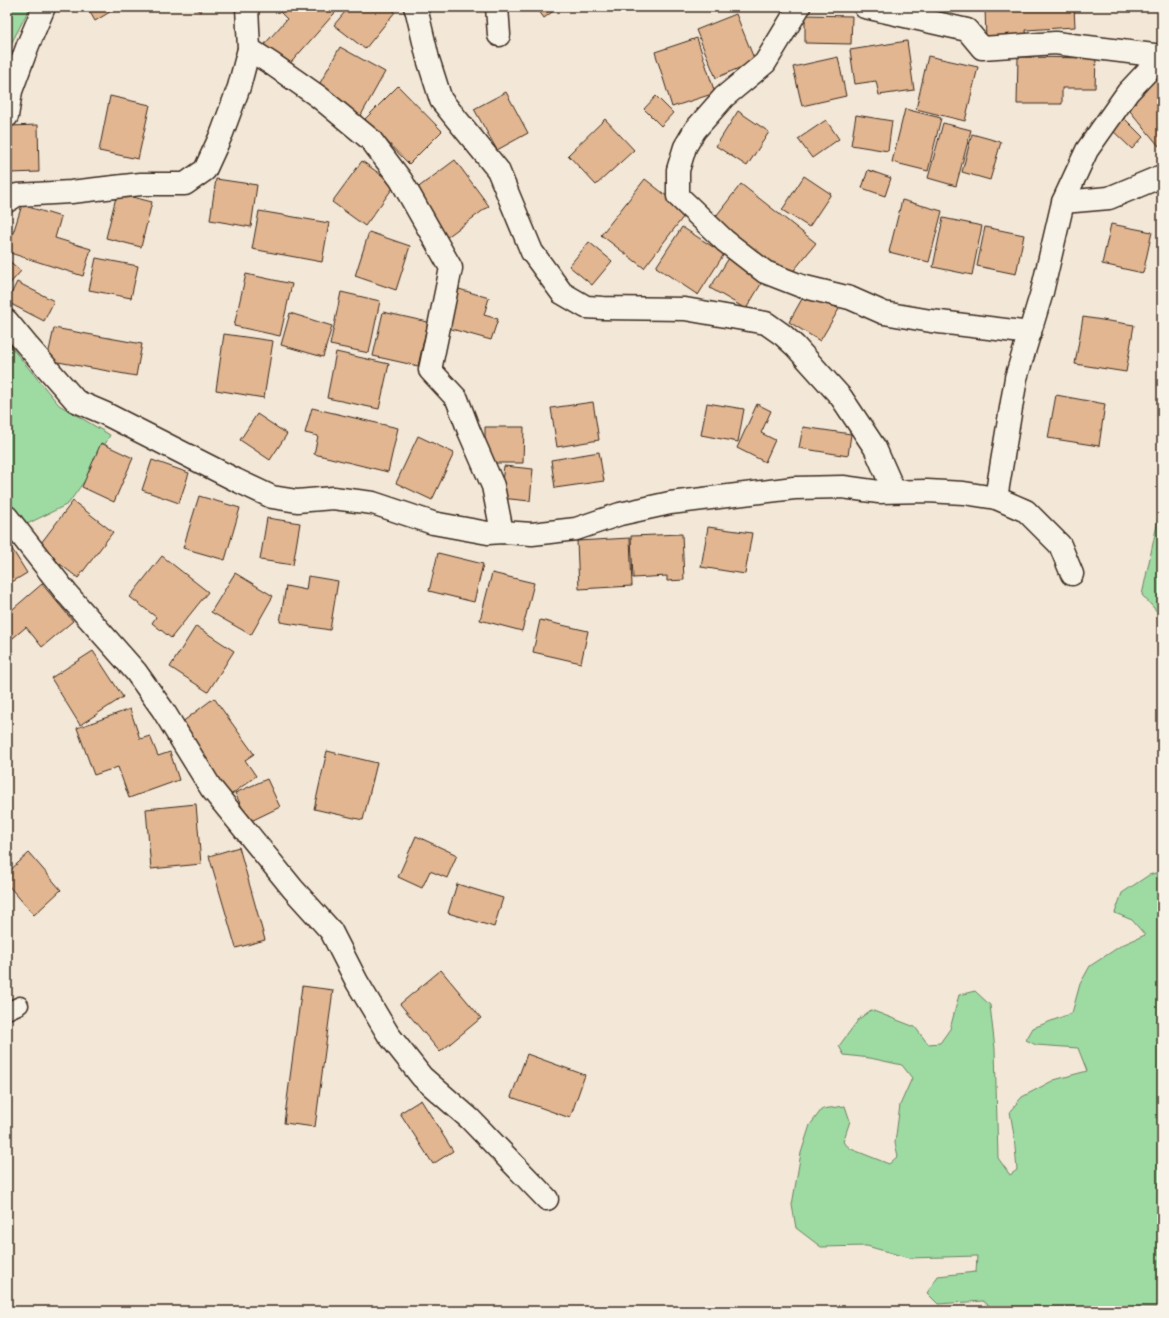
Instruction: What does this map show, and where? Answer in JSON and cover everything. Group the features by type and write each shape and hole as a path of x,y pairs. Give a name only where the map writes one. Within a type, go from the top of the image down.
{"street":[{"path":"7,116 11,91 44,7"},
{"path":"7,201 17,195 72,192 140,184 185,184 205,170 222,133 249,49 247,7"},
{"path":"415,7 428,59 441,100 498,170 532,252 562,293 586,307 685,309 766,323 795,346 841,397 875,448 894,491"},
{"path":"497,7 499,35"},
{"path":"799,7 765,63 724,97 695,130 685,147 678,170 678,196 725,242 765,272 801,286 850,298 884,313 930,321 1030,333"},
{"path":"865,7 967,30 982,48 1055,43 1162,56"},
{"path":"249,49 318,97 371,140 401,180 451,268 430,370 457,399 493,486 502,532"},
{"path":"996,498 1016,378 1042,292 1063,202 1087,150 1128,92 1162,56"},
{"path":"1063,202 1109,198 1162,176"},
{"path":"7,321 76,401 229,477 272,496 297,501 333,498 372,503 433,523 488,533 502,532 532,534 576,529 620,514 670,503 794,488 843,487 878,492 927,491 957,493 996,498 1026,511 1060,545 1072,574"},
{"path":"7,517 68,595 136,672 163,710 211,788 293,889 331,931 357,982 388,1034 422,1077 470,1119 547,1199"}],"green space":[{"path":"7,7 30,7 11,44 7,64"},
{"path":"7,342 59,405 110,435 88,476 68,504 27,524 9,505 7,500"},
{"path":"1162,501 1162,617 1142,595"},
{"path":"1162,871 1162,1311 996,1311 983,1301 938,1304 927,1293 938,1276 976,1272 977,1256 909,1258 867,1246 821,1247 796,1228 792,1205 801,1153 810,1125 822,1109 845,1106 850,1121 843,1142 851,1149 889,1164 898,1156 895,1143 900,1105 912,1078 902,1065 870,1058 844,1055 839,1046 859,1019 871,1010 915,1027 928,1044 940,1043 950,1029 959,995 975,991 990,1005 995,1049 998,1158 1010,1175 1017,1170 1010,1111 1022,1097 1054,1080 1087,1071 1078,1048 1036,1045 1026,1040 1033,1028 1072,1013 1080,984 1090,966 1122,945 1145,935 1132,920 1115,913 1122,893 1149,875"}],"building":[{"path":"87,7 118,7 95,21"},
{"path":"194,7 204,7 200,12"},
{"path":"282,7 340,7 287,67 263,46 287,19 279,11"},
{"path":"349,7 389,7 395,12 365,49 334,25"},
{"path":"536,7 559,7 544,18"},
{"path":"894,7 937,7 936,13"},
{"path":"985,7 1074,7 1075,27 1026,30 1027,39 986,41"},
{"path":"736,14 755,61 716,78 696,30"},
{"path":"805,15 852,16 851,44 805,43"},
{"path":"697,38 715,93 672,107 655,52"},
{"path":"907,41 914,90 879,95 876,81 855,84 850,50"},
{"path":"340,47 385,72 360,117 315,92"},
{"path":"928,56 978,67 965,121 916,109"},
{"path":"838,57 846,96 802,106 793,67"},
{"path":"1018,57 1096,58 1095,88 1062,88 1062,104 1017,104"},
{"path":"1162,74 1162,144 1159,146 1125,105"},
{"path":"398,86 442,131 409,164 365,119"},
{"path":"506,92 528,133 497,150 474,109"},
{"path":"110,96 150,105 138,159 99,151"},
{"path":"656,96 673,113 661,126 644,109"},
{"path":"905,109 941,118 928,171 892,162"},
{"path":"738,111 769,132 747,166 716,146"},
{"path":"856,115 892,121 888,151 851,145"},
{"path":"1123,117 1143,137 1132,149 1111,129"},
{"path":"605,119 634,150 596,185 568,155"},
{"path":"826,120 839,139 812,158 798,139"},
{"path":"943,123 971,130 956,186 928,178"},
{"path":"38,125 39,172 10,173 9,126"},
{"path":"972,134 1001,142 990,180 962,172"},
{"path":"455,160 489,206 446,238 412,192"},
{"path":"362,161 395,185 365,226 332,202"},
{"path":"868,170 891,178 885,196 862,188"},
{"path":"804,176 831,194 809,227 782,210"},
{"path":"216,179 257,185 251,227 210,220"},
{"path":"645,179 687,212 644,268 601,235"},
{"path":"741,184 816,243 787,279 713,220"},
{"path":"117,193 152,202 141,247 106,238"},
{"path":"902,200 942,211 929,262 889,252"},
{"path":"22,205 61,217 55,238 91,249 83,276 7,252"},
{"path":"259,211 329,223 322,262 252,249"},
{"path":"943,218 982,226 972,275 933,267"},
{"path":"1111,224 1152,232 1143,273 1102,264"},
{"path":"682,227 724,254 698,295 656,267"},
{"path":"985,227 1024,235 1016,274 977,266"},
{"path":"369,232 410,246 396,290 355,276"},
{"path":"589,242 612,261 592,285 569,266"},
{"path":"96,258 138,266 131,298 89,290"},
{"path":"729,258 764,279 746,309 710,288"},
{"path":"7,259 21,271 7,287"},
{"path":"246,274 292,284 280,336 234,326"},
{"path":"17,282 54,301 44,321 7,302"},
{"path":"459,289 489,298 484,315 498,319 491,340 448,328"},
{"path":"807,290 839,309 820,341 789,322"},
{"path":"341,292 380,301 369,353 330,345"},
{"path":"383,312 428,322 418,366 373,356"},
{"path":"290,313 332,326 323,357 281,345"},
{"path":"1083,317 1134,325 1126,372 1075,364"},
{"path":"54,328 142,344 136,376 47,360"},
{"path":"224,334 273,341 264,398 216,390"},
{"path":"336,352 389,364 379,409 327,398"},
{"path":"1056,395 1105,404 1099,446 1048,438"},
{"path":"593,402 599,440 557,447 551,408"},
{"path":"707,403 744,409 738,442 701,435"},
{"path":"757,404 771,411 761,433 775,440 765,462 737,448"},
{"path":"312,408 398,428 388,472 314,454 318,436 305,433"},
{"path":"257,414 287,434 270,460 240,440"},
{"path":"485,427 524,427 523,463 485,463"},
{"path":"803,427 851,434 848,456 799,448"},
{"path":"418,436 454,453 432,500 396,483"},
{"path":"101,443 133,458 114,502 82,487"},
{"path":"599,452 604,481 555,488 551,460"},
{"path":"152,460 189,473 179,503 142,490"},
{"path":"504,466 533,469 530,501 500,498"},
{"path":"199,496 240,508 225,560 183,548"},
{"path":"73,501 113,532 78,578 38,547"},
{"path":"267,518 300,523 293,565 260,560"},
{"path":"708,527 752,533 745,574 701,567"},
{"path":"682,534 684,580 667,581 667,576 633,578 631,536"},
{"path":"630,538 632,586 579,589 577,541"},
{"path":"7,541 27,573 7,585"},
{"path":"438,553 483,564 474,602 429,591"},
{"path":"162,556 208,592 171,638 152,623 156,617 130,597"},
{"path":"235,573 273,596 251,635 211,612"},
{"path":"492,573 534,583 522,631 480,620"},
{"path":"308,576 338,581 330,630 280,622 286,586 306,590"},
{"path":"42,584 73,621 42,647 26,627 7,643 7,614"},
{"path":"540,620 588,631 581,663 533,652"},
{"path":"196,626 234,651 208,692 170,667"},
{"path":"93,651 123,697 80,725 51,678"},
{"path":"214,698 254,754 245,760 256,776 228,797 177,726"},
{"path":"130,709 140,739 150,736 158,756 170,752 179,780 129,798 118,767 94,775 77,728"},
{"path":"327,751 377,763 363,820 314,809"},
{"path":"267,779 280,807 249,822 235,793"},
{"path":"196,804 201,864 151,869 146,809"},
{"path":"416,836 457,855 447,878 430,871 422,888 398,877"},
{"path":"239,847 265,940 236,948 209,856"},
{"path":"29,853 61,890 34,915 7,884 7,873"},
{"path":"457,884 503,898 494,927 448,913"},
{"path":"441,970 481,1018 440,1052 400,1004"},
{"path":"302,986 333,990 315,1127 284,1123"},
{"path":"527,1054 585,1075 570,1118 511,1097"},
{"path":"421,1100 453,1151 433,1164 400,1113"}]}
